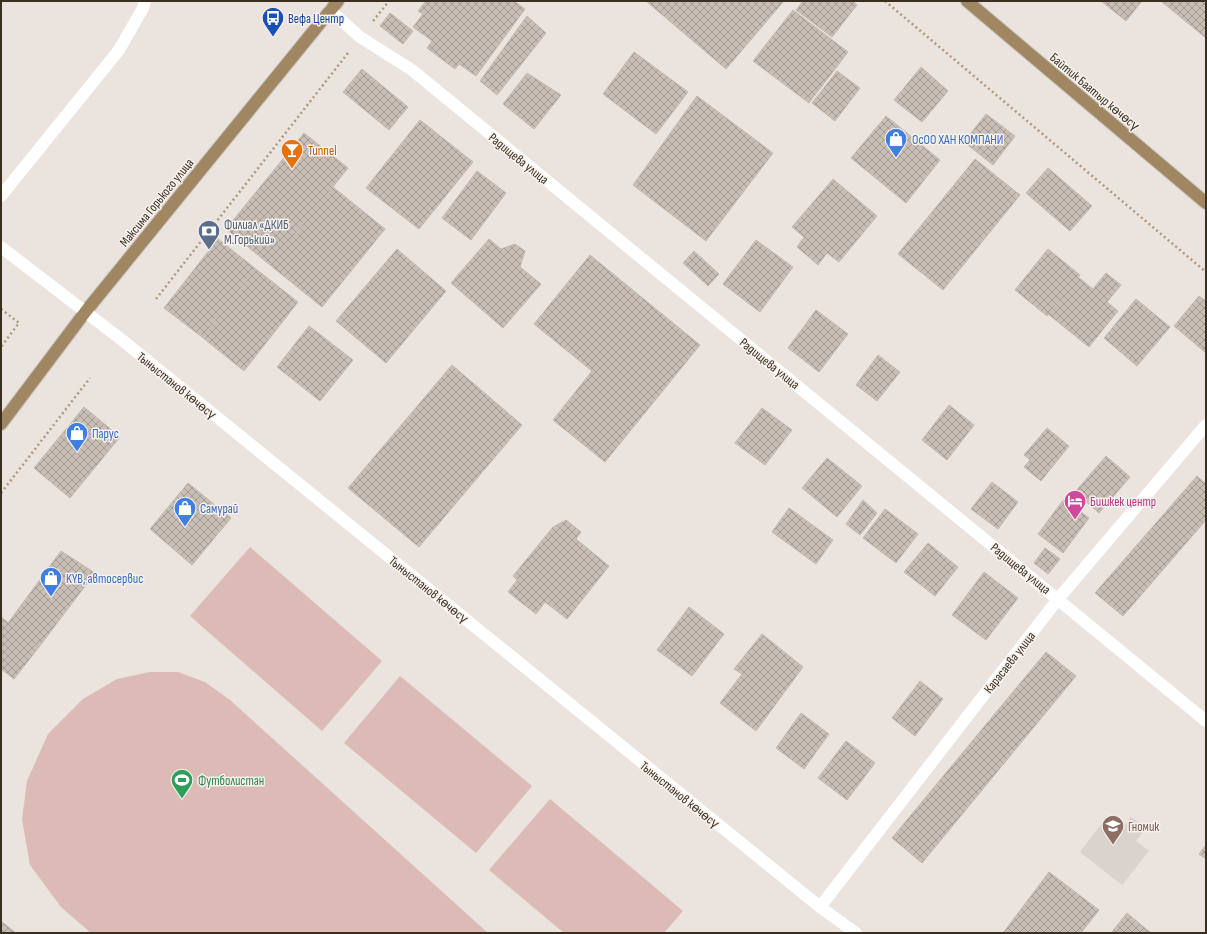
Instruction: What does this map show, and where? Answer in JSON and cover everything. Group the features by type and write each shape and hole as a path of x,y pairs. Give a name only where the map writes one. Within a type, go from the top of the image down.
{"main road":[{"name":"Байтик Баатыр көчөсү","path":"967,1 1206,203"},
{"name":"Максима Горького улица","path":"1,424 86,311 334,6"}],"street":[{"path":"1,196 119,50 143,8 145,1"},
{"name":"Радищева улица","path":"334,6 360,37 412,70 1206,721"},
{"name":"Тыныстанов көчөсү","path":"1,247 86,311 820,907 856,933"},
{"name":"Карасаева улица","path":"820,907 1058,599 1206,425"}],"path":[{"path":"156,299 389,1"},
{"path":"885,1 1206,272"},
{"path":"1,309 18,323 1,347"},
{"path":"1,493 90,378"}],"shaded area":[{"path":"250,547 382,661 322,731 190,616"},
{"name":"Футболистан","path":"150,672 178,672 205,682 230,700 488,933 91,933 61,907 30,865 22,819 27,781 48,734 83,699 117,679"},
{"path":"400,676 532,786 476,853 344,743"},
{"path":"550,799 683,911 664,933 564,933 489,870"},
{"name":"Гномик","path":"1131,817 1146,828 1136,841 1149,851 1122,885 1080,852 1106,818 1121,830"}],"building":[{"path":"426,1 514,1 525,9 476,76 459,64 455,69 427,48 432,41 413,27 423,14 418,11"},
{"path":"646,1 784,1 726,69"},
{"path":"803,1 853,1 857,5 832,37 796,10"},
{"path":"1101,1 1142,1 1126,21"},
{"path":"1206,1 1206,38 1162,2"},
{"path":"793,10 848,52 809,103 753,61"},
{"path":"390,13 413,31 403,44 380,26"},
{"path":"527,16 546,33 497,95 480,81"},
{"path":"634,52 688,92 656,134 603,94"},
{"path":"921,67 948,91 922,122 894,100"},
{"path":"362,69 408,107 389,130 343,92"},
{"path":"837,71 860,88 835,121 812,103"},
{"path":"527,73 561,95 534,129 503,104"},
{"path":"697,96 773,153 706,241 633,185"},
{"path":"986,114 1015,136 993,165 964,142"},
{"name":"ОсОО ХАН КОМПАНИ","path":"886,116 940,160 906,203 851,158"},
{"path":"420,120 473,162 419,229 366,188"},
{"path":"304,133 348,168 270,265 226,229"},
{"path":"975,159 1020,195 943,290 898,254"},
{"path":"1048,168 1092,206 1070,231 1026,193"},
{"path":"477,171 506,193 471,240 442,218"},
{"path":"833,179 877,216 839,262 827,253 818,265 797,247 804,237 792,227"},
{"path":"333,187 385,229 322,307 270,265"},
{"path":"218,239 256,269 202,337 164,308"},
{"path":"489,239 501,249 515,244 525,251 520,267 541,284 503,328 451,283"},
{"path":"756,240 793,267 760,312 723,284"},
{"path":"397,249 446,291 386,363 336,321"},
{"path":"1048,249 1080,275 1047,316 1015,290"},
{"path":"694,251 719,274 708,286 683,263"},
{"path":"590,255 700,345 605,462 553,420 592,371 534,324"},
{"path":"256,269 298,302 244,371 202,337"},
{"path":"1106,273 1121,285 1107,302 1118,311 1089,347 1048,314 1078,277 1093,289"},
{"path":"1199,296 1206,301 1206,353 1174,326"},
{"path":"1136,299 1170,327 1137,366 1104,338"},
{"path":"816,310 848,334 819,372 788,348"},
{"path":"309,326 353,360 320,401 277,367"},
{"path":"878,355 900,372 877,401 856,385"},
{"path":"452,365 522,425 419,547 348,488"},
{"path":"949,405 974,425 947,460 922,440"},
{"name":"Парус","path":"84,407 120,437 70,498 34,468"},
{"path":"762,408 792,430 765,465 735,443"},
{"path":"1047,428 1069,446 1041,481 1024,467 1030,460 1024,455"},
{"path":"1106,456 1130,477 1099,513 1075,492"},
{"path":"827,458 862,486 837,517 802,488"},
{"path":"1197,476 1206,484 1206,520 1123,616 1095,593"},
{"path":"992,482 1018,502 998,529 971,509"},
{"path":"188,483 231,518 192,565 150,529"},
{"path":"1064,499 1089,518 1063,553 1038,534"},
{"path":"863,500 877,513 860,535 846,524"},
{"path":"789,508 833,540 816,564 772,532"},
{"path":"885,509 918,534 896,563 863,538"},
{"path":"566,520 581,532 576,539 609,566 567,619 545,602 536,614 508,592 517,580 513,576 553,527"},
{"path":"928,543 958,567 935,596 904,572"},
{"path":"1045,548 1060,559 1048,574 1034,563"},
{"name":"KYB, автосервис","path":"61,551 95,573 39,647 8,623"},
{"path":"984,572 1018,598 986,640 952,615"},
{"path":"689,607 724,634 692,676 657,650"},
{"path":"1,617 39,647 14,679 1,669"},
{"path":"762,634 803,667 756,731 720,703 742,674 734,669"},
{"path":"1046,652 1076,676 922,863 892,838"},
{"path":"920,681 943,699 915,736 892,718"},
{"path":"801,713 829,734 804,769 776,748"},
{"path":"846,741 875,763 847,800 818,778"},
{"path":"1206,845 1206,859 1199,854"},
{"path":"1049,872 1099,910 1081,933 1003,933"},
{"path":"1127,913 1151,933 1111,933"},
{"path":"1,921 16,933 1,933"}],"place":[{"name":"Вефа Центр","path":"273,38"},
{"name":"ОсОО ХАН КОМПАНИ","path":"896,158"},
{"name":"Tunnel","path":"292,170"},
{"name":"Филиал «ДКИБ М.Горький»","path":"209,250"},
{"name":"Парус","path":"77,452"},
{"name":"Бишкек центр","path":"1075,520"},
{"name":"Самурай","path":"185,528"},
{"name":"KYB, автосервис","path":"51,598"},
{"name":"Футболистан","path":"182,800"},
{"name":"Гномик","path":"1113,846"}]}
